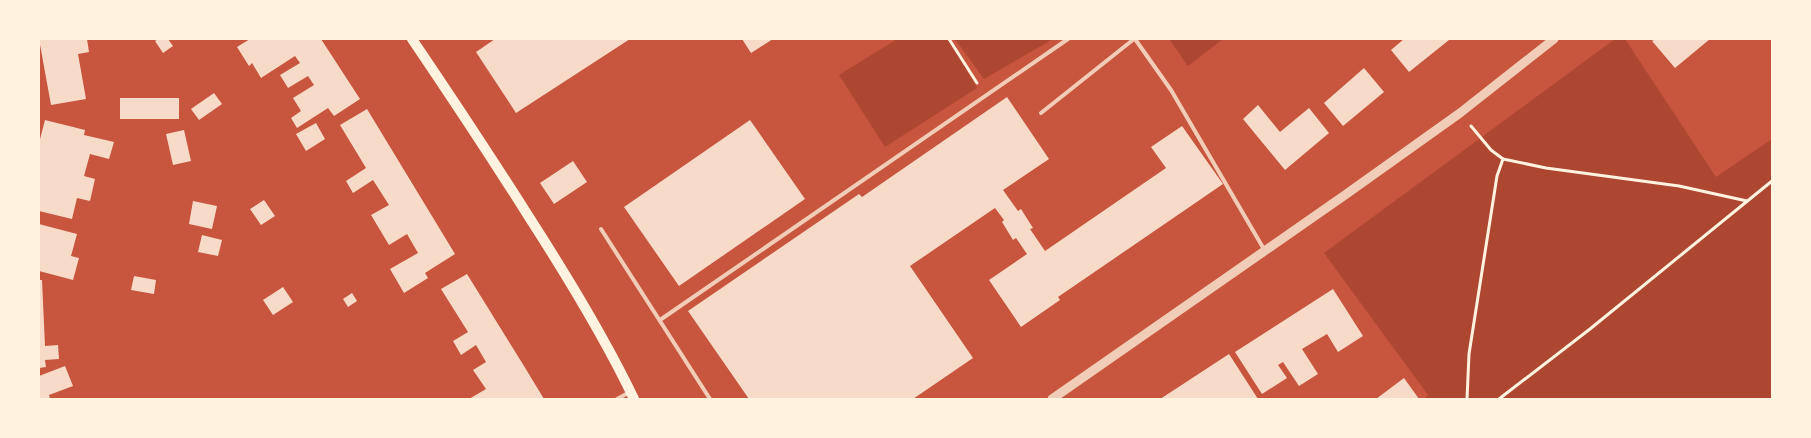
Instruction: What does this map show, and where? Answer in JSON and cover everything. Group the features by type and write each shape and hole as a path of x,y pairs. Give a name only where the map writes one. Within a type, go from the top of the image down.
{"main road":[{"path":"412,39 564,271 632,396"}],"street":[{"path":"1052,399 1460,113 1554,39"}],"lane":[{"path":"660,320 1068,39"},
{"path":"1041,113 1134,39 1171,90 1264,251"},
{"path":"601,229 710,399"},
{"path":"617,399 632,396"}],"path":[{"path":"949,39 986,96"},
{"path":"1460,113 1491,150 1503,159 1546,168 1679,186 1748,202"},
{"path":"1467,399 1469,354 1497,176 1503,159"},
{"path":"1499,399 1590,329 1772,181"}],"shaded area":[{"path":"897,39 949,39 977,88 885,147 839,75"},
{"path":"955,39 1053,39 984,79"},
{"path":"1169,39 1223,39 1188,66"},
{"path":"1615,39 1625,39 1716,177 1772,139 1772,399 1424,399 1428,395 1324,253"}],"building":[{"path":"39,39 87,39 89,52 78,54 86,99 51,105"},
{"path":"158,39 168,39 173,46 163,53 155,41"},
{"path":"250,39 321,39 360,99 334,116 328,108 297,128 291,118 301,111 293,98 314,85 308,76 288,88 280,75 300,63 295,56 261,78 252,63 249,66 237,47"},
{"path":"495,39 630,39 516,113 476,52"},
{"path":"742,39 773,39 751,53"},
{"path":"1404,39 1449,40 1409,72 1391,50"},
{"path":"1656,39 1710,39 1675,68 1652,41"},
{"path":"1364,68 1384,92 1343,126 1324,103"},
{"path":"214,93 222,104 199,120 191,109"},
{"path":"1007,97 1049,159 1003,190 1018,211 1021,209 1033,228 1030,229 1045,251 1166,168 1151,147 1182,126 1223,184 1058,297 1060,300 1021,327 989,280 1027,254 1016,238 1013,240 1002,222 1004,220 995,208 910,266 973,358 913,399 749,399 688,311 859,194 862,197"},
{"path":"120,98 179,98 179,119 120,119"},
{"path":"1258,105 1280,132 1309,108 1329,133 1285,170 1243,119"},
{"path":"367,109 455,254 425,273 428,278 404,293 390,269 418,253 407,234 389,245 371,215 389,205 373,180 353,193 346,181 366,168 340,125"},
{"path":"45,120 85,130 84,135 114,142 109,159 90,154 84,176 95,179 90,201 77,198 72,219 39,211 39,143"},
{"path":"750,120 805,199 679,286 624,207"},
{"path":"316,123 325,139 306,151 296,134"},
{"path":"184,130 191,161 173,165 166,134"},
{"path":"573,161 587,182 554,204 540,183"},
{"path":"264,200 275,216 261,225 250,209"},
{"path":"193,201 217,206 212,229 189,224"},
{"path":"39,224 77,234 71,256 79,258 73,280 39,271"},
{"path":"202,235 222,240 218,256 198,252"},
{"path":"467,274 544,399 469,399 486,389 473,370 486,362 476,345 461,355 453,341 468,332 441,289"},
{"path":"134,276 156,280 154,294 131,290"},
{"path":"39,280 42,280 45,346 58,345 59,359 45,360 46,367 39,368"},
{"path":"283,287 293,302 273,315 263,300"},
{"path":"1333,289 1363,336 1338,352 1327,334 1302,349 1318,374 1299,386 1283,362 1278,365 1287,378 1262,394 1235,352"},
{"path":"352,293 357,301 348,307 343,299"},
{"path":"1229,354 1258,399 1160,399 1174,390"},
{"path":"65,366 73,386 49,395 50,399 39,399 39,376"},
{"path":"1404,378 1419,399 1376,399"}]}
